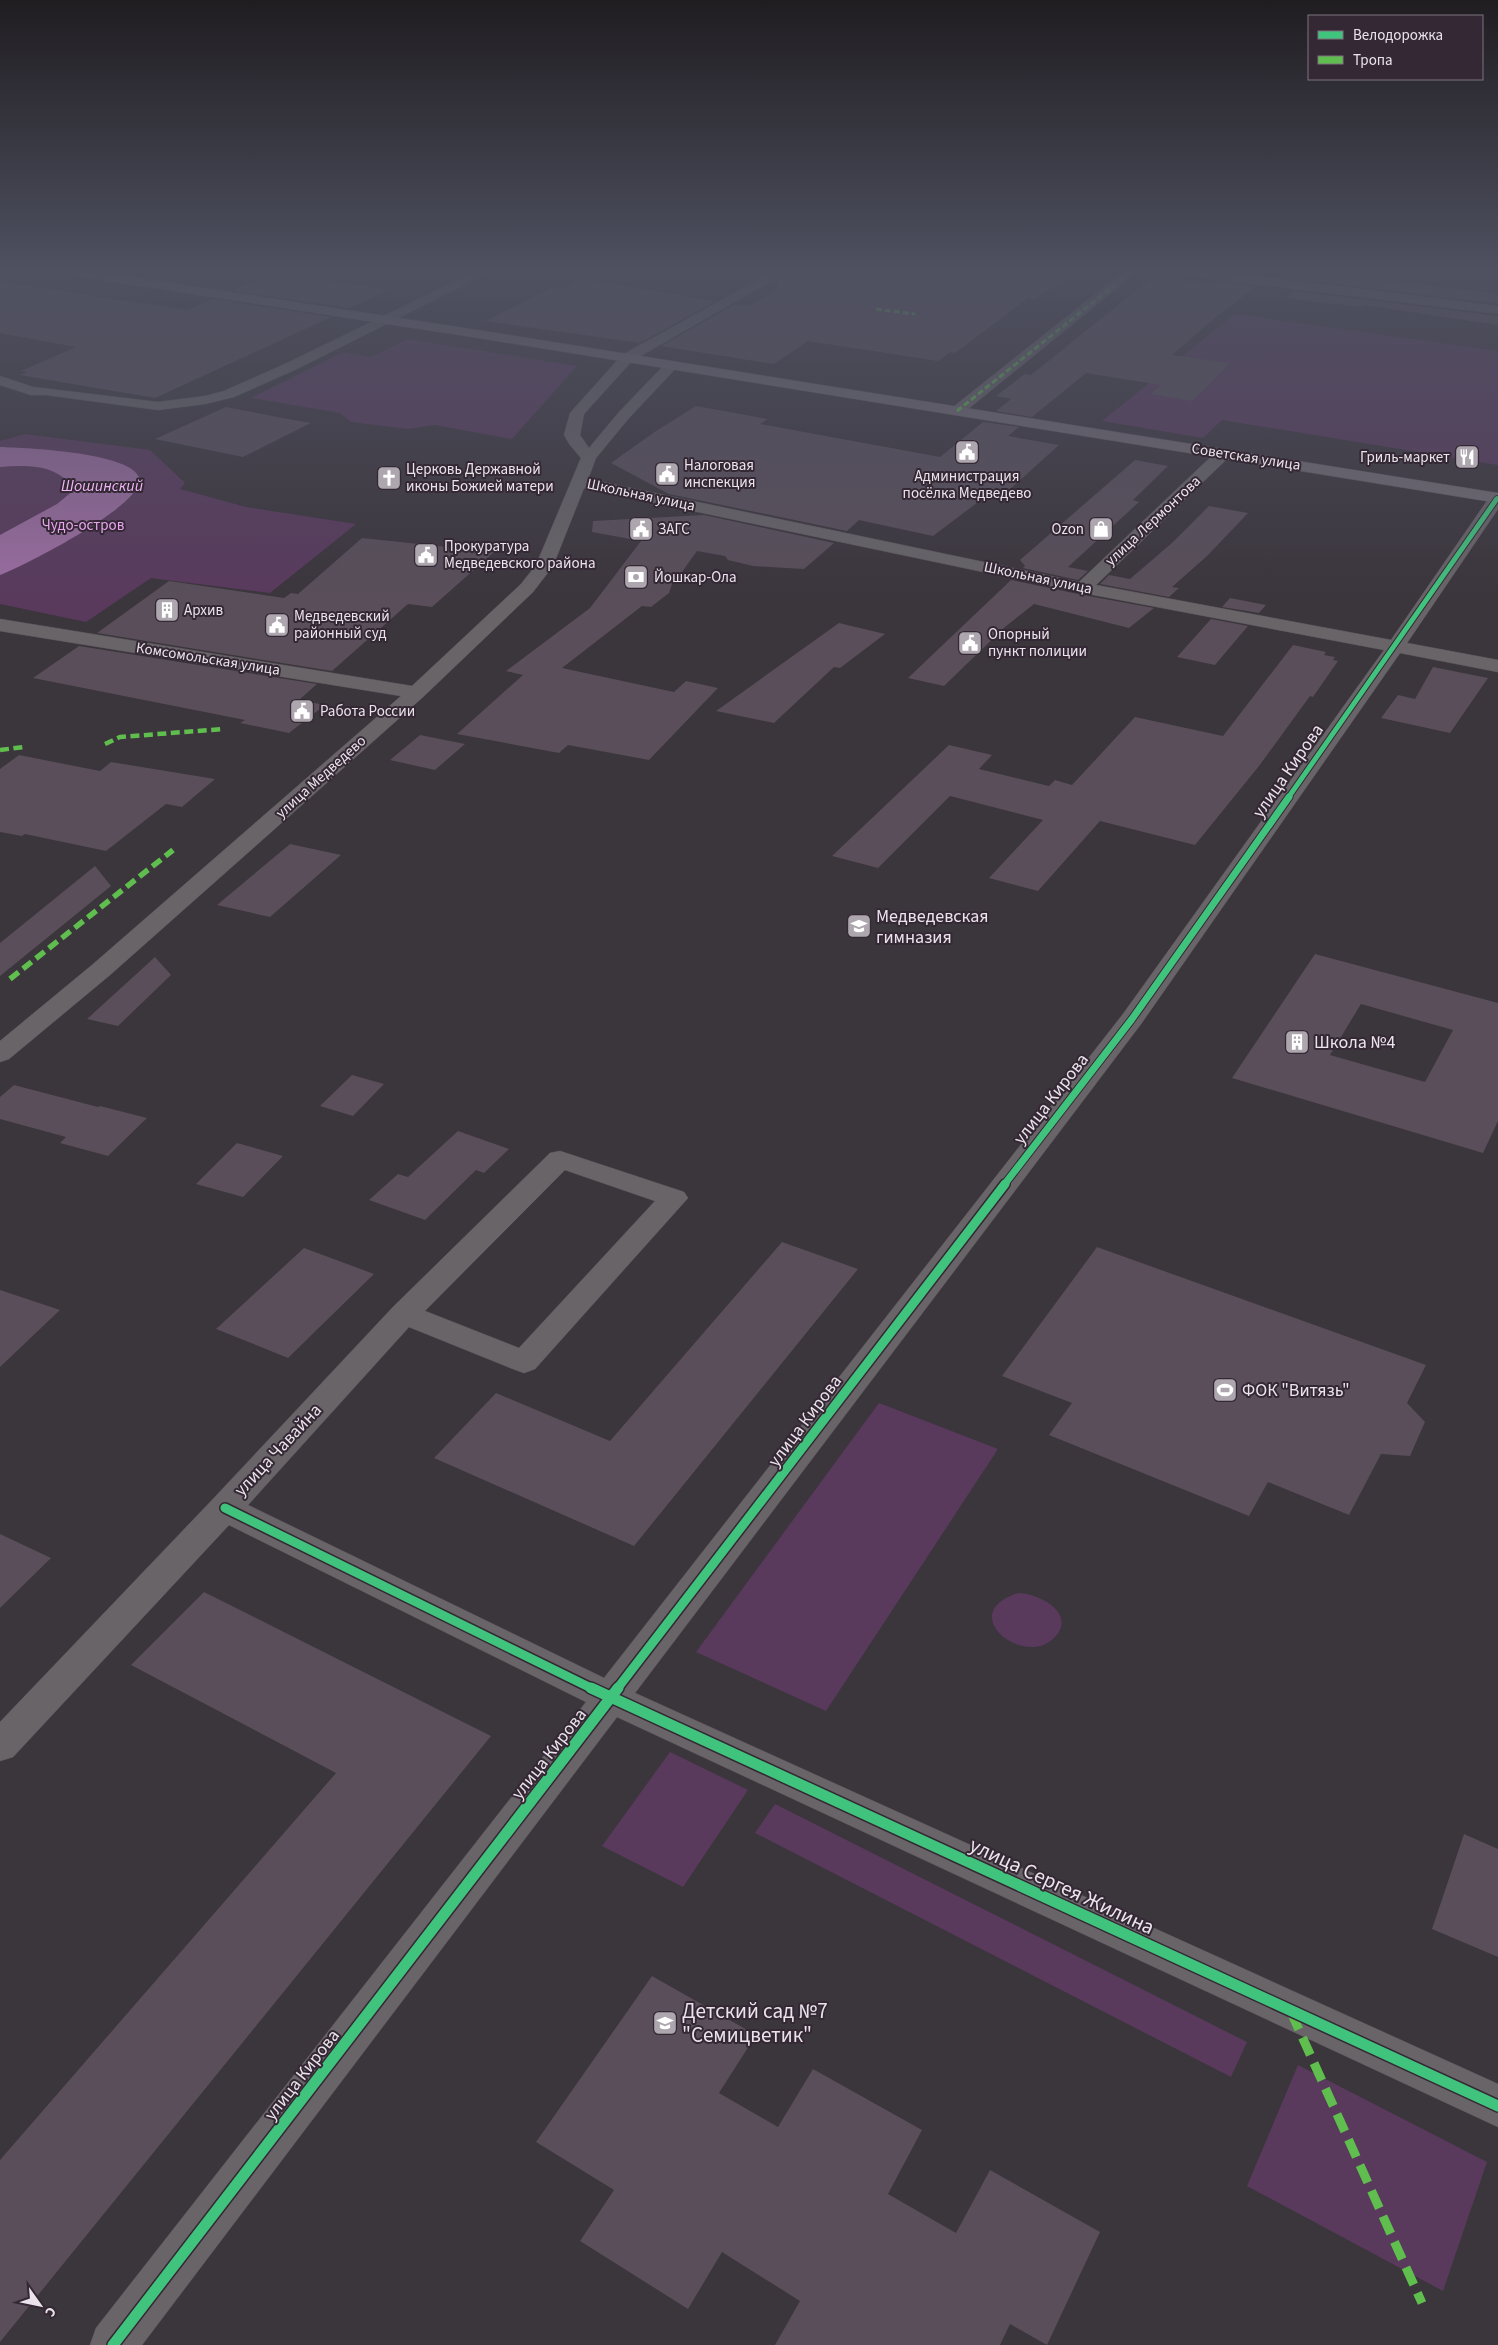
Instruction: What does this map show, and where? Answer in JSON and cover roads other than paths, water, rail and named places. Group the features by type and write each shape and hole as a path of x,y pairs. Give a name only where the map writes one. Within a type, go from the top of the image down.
{"main road":[{"name":"Советская улица","path":"774,381 1498,498"}],"street":[{"path":"4,381 31,391"},
{"path":"6,398 31,391 46,390 158,406 204,400 244,388 258,381"},
{"path":"589,457 575,442 572,428 577,413 606,381"},
{"name":"улица Медведево","path":"0,1054 100,970 416,693 532,581 544,566 589,457 624,415 656,381"},
{"path":"957,411 994,381"},
{"path":"577,413 596,420 624,415"},
{"name":"улица Лермонтова","path":"1083,588 1224,454"},
{"name":"Школьная улица","path":"579,482 1083,588 1498,666"},
{"name":"улица Кирова","path":"113,2345 1132,1019 1396,646 1498,498"},
{"name":"Комсомольская улица","path":"0,625 416,693"},
{"name":"улица Чавайна","path":"0,1746 225,1508 404,1314 560,1159 674,1198 524,1362 404,1314"},
{"name":"улица Сергея Жилина","path":"225,1508 611,1698 1498,2106"}],"water":[{"name":"Шошинский","path":"0,447 53,450 116,462 131,469 139,477 137,488 125,502 106,517 57,547 0,575 0,535 57,504 74,490 60,475 51,471 21,466 0,467"}],"place":[{"name":"Администрация посёлка Медведево","path":"967,452"},
{"name":"Гриль-маркет","path":"1467,457"},
{"name":"Налоговая инспекция","path":"667,474"},
{"name":"Церковь Державной иконы Божией матери","path":"389,478"},
{"name":"ЗАГС","path":"641,529"},
{"name":"Ozon","path":"1101,529"},
{"name":"Прокуратура Медведевского района","path":"426,555"},
{"name":"Йошкар-Ола","path":"636,577"},
{"name":"Архив","path":"167,610"},
{"name":"Медведевский районный суд","path":"277,625"},
{"name":"Опорный пункт полиции","path":"970,643"},
{"name":"Работа России","path":"302,711"},
{"name":"Медведевская гимназия","path":"859,926"},
{"name":"Школа №4","path":"1297,1042"},
{"name":"ФОК \"Витязь\"","path":"1225,1390"},
{"name":"Детский сад №7 \"Семицветик\"","path":"665,2023"}],"park label":[{"name":"Чудо-остров","path":"83,525"}]}
